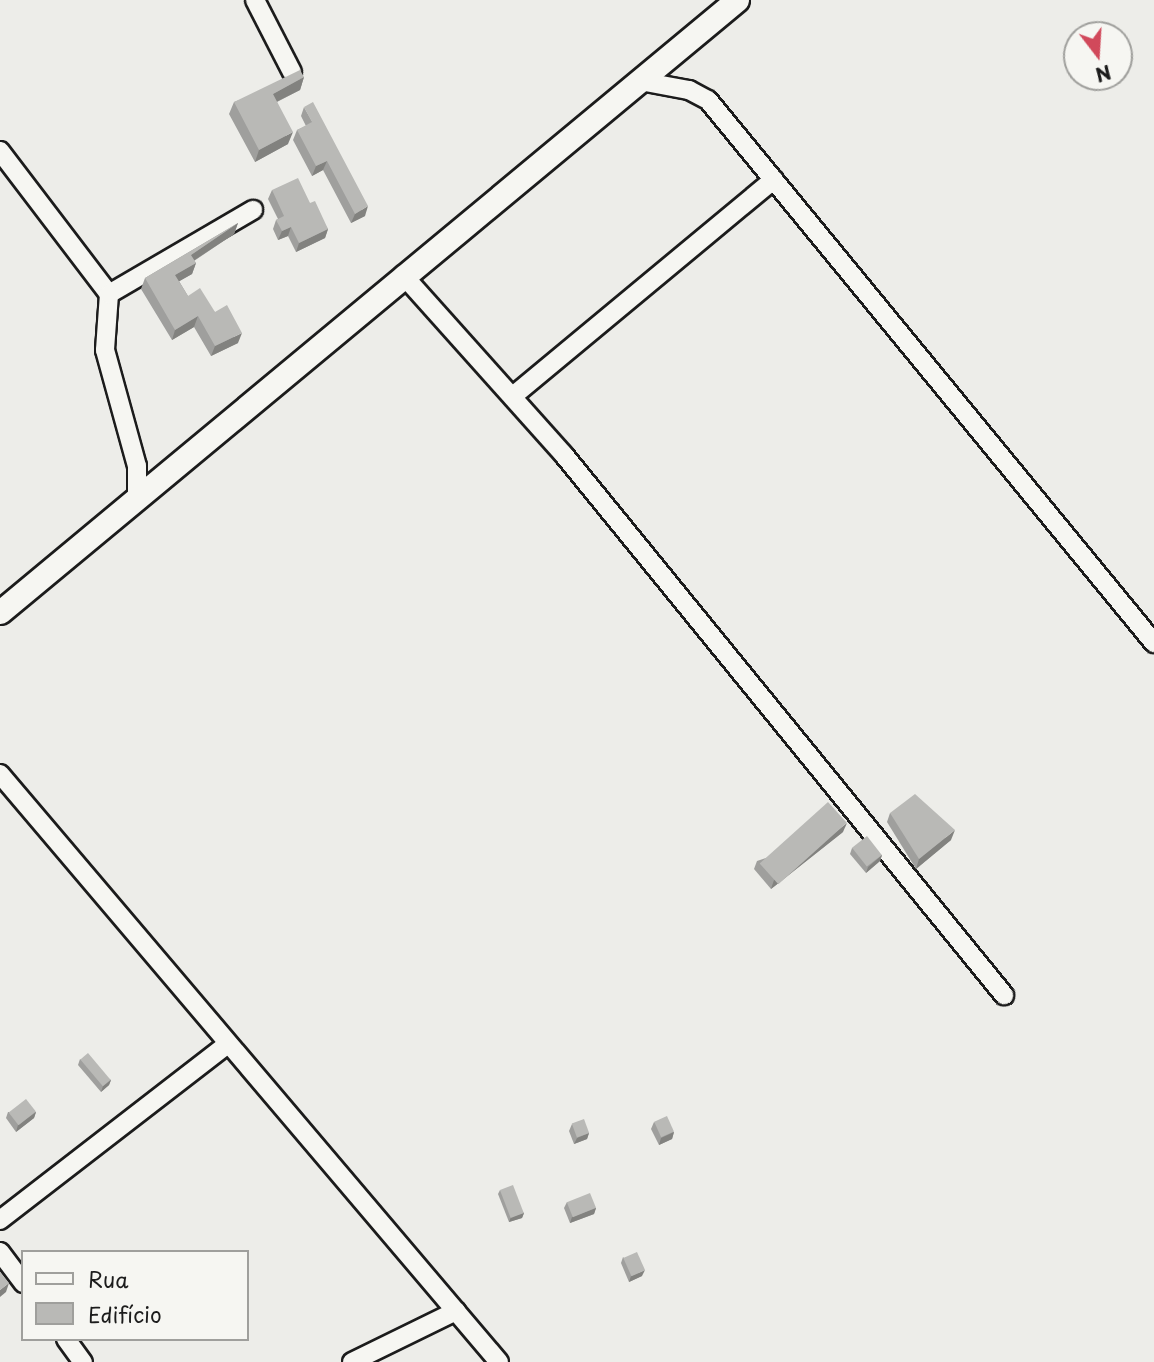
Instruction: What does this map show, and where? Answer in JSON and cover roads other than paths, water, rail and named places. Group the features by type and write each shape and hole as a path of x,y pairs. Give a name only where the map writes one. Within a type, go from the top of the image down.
{"main road":[{"path":"0,612 402,275 640,81 724,4"}],"street":[{"path":"255,0 292,72"},
{"path":"640,81 701,94 774,179 1154,643"},
{"path":"0,150 109,293 105,350 136,466 137,499"},
{"path":"513,396 774,179"},
{"path":"109,293 253,210"},
{"path":"402,275 513,396 1004,995"},
{"path":"0,774 499,1362"},
{"path":"0,1220 228,1044"},
{"path":"0,1252 21,1280"},
{"path":"352,1362 456,1311"},
{"path":"67,1341 83,1362"}]}
